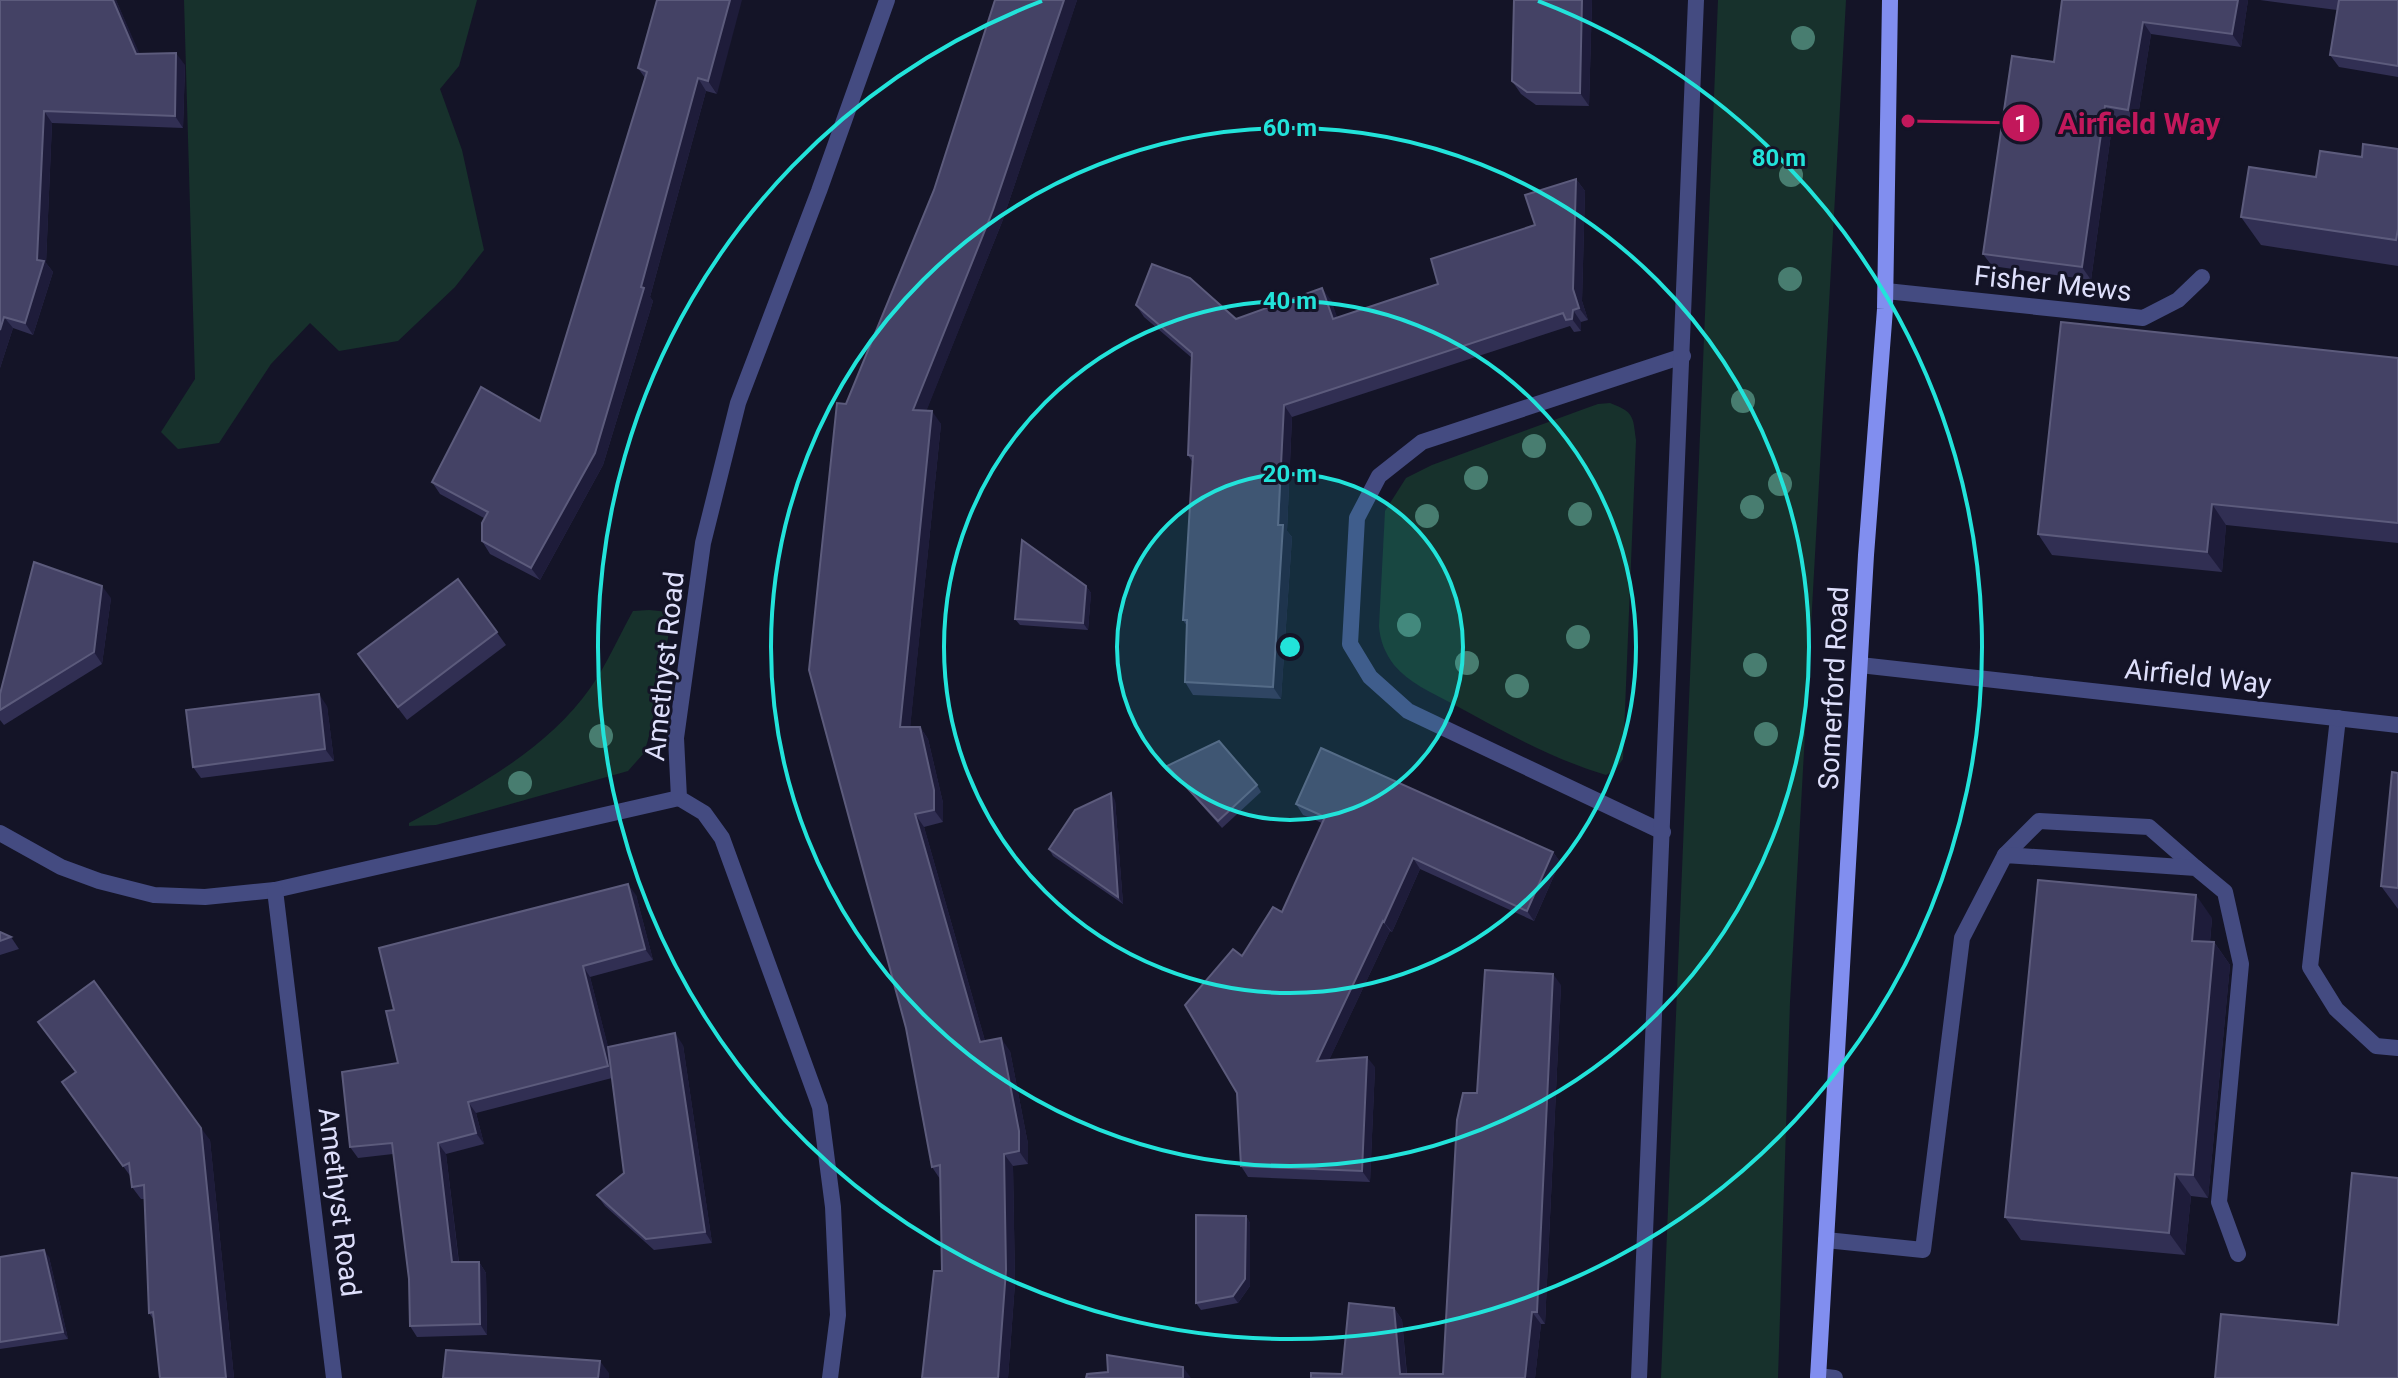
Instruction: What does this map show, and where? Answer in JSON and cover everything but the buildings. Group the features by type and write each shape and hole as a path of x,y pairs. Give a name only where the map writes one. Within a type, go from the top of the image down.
{"main road":[{"name":"Somerford Road","path":"1824,1377 1826,1240 1886,291 1890,0"}],"street":[{"name":"Amethyst Road","path":"830,1378 838,1315 833,1207 820,1107 722,838 704,813 679,798 676,738 703,543 738,403 819,191 887,0"},
{"path":"1639,1378 1696,0"},
{"name":"Fisher Mews","path":"1886,291 2143,318 2178,300 2202,277"},
{"path":"1663,832 1408,711 1370,677 1350,644 1357,518 1379,476 1422,442 1683,356"},
{"name":"Airfield Way","path":"1860,665 2398,725"},
{"path":"2338,718 2310,967 2336,1009 2376,1046 2398,1048"},
{"path":"0,833 61,867 154,895 205,897 275,890 679,798"},
{"path":"1826,1240 1923,1250 1962,938 2005,855 2039,821 2149,827 2225,892 2241,964 2219,1202 2238,1254"},
{"path":"2005,855 2196,868"},
{"name":"Amethyst Road","path":"275,890 334,1378"}],"green space":[{"path":"184,0 477,0 459,66 440,89 462,150 484,250 455,287 398,341 339,351 310,323 271,364 219,443 178,449 161,432 195,379"},
{"path":"1718,0 1846,0 1790,1002 1778,1378 1661,1378"},
{"path":"1610,403 1631,416 1636,440 1623,759 1615,770 1606,775 1527,743 1413,682 1388,656 1379,626 1385,511 1406,478 1432,465 1584,409"},
{"path":"633,611 669,612 671,622 650,733 644,753 628,771 436,825 409,826 409,823 508,766 553,730 591,687"}],"place":[{"name":"Airfield Way","path":"1908,121"}]}
